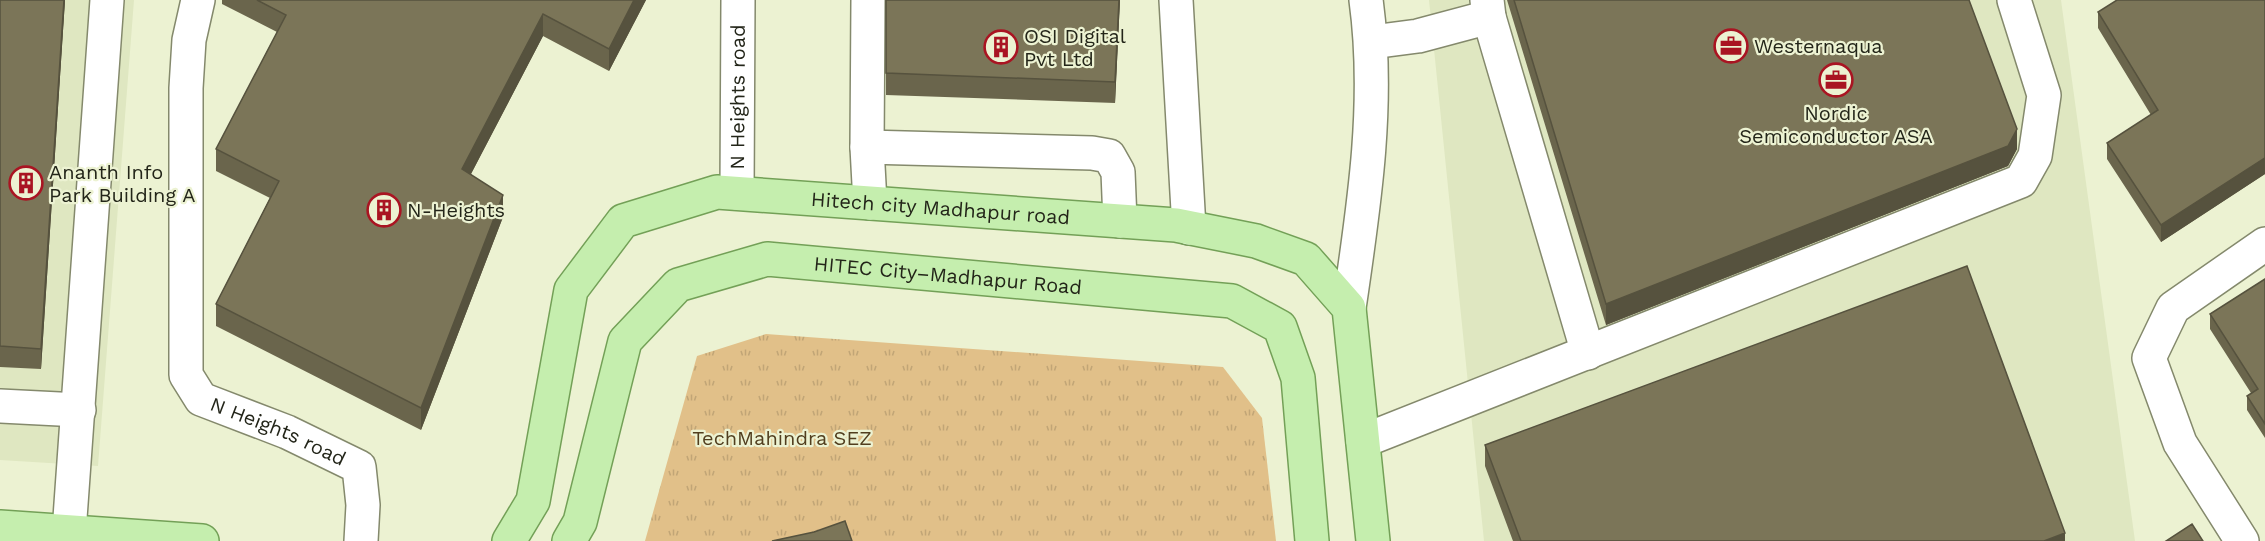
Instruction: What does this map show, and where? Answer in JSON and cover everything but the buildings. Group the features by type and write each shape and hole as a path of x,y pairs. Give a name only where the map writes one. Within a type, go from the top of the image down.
{"main road":[{"name":"Hitech city Madhapur road","path":"509,541 533,501 571,290 623,221 717,192 1189,228 1256,242 1306,259 1349,308"},
{"name":"HITEC City–Madhapur Road","path":"569,541 580,522 626,341 678,285 767,259 1232,301 1280,327 1298,378 1312,541"},
{"path":"1349,308 1373,541"},
{"path":"0,527 202,541"}],"street":[{"path":"69,532 107,0"},
{"name":"N Heights road","path":"198,0 189,40 186,88 186,375 201,399 287,432 359,467 363,505 361,541"},
{"name":"N Heights road","path":"737,193 738,0"},
{"path":"868,0 867,147 870,203"},
{"path":"1176,0 1189,228"},
{"path":"1349,308 1367,189 1372,42 1366,0"},
{"path":"1363,441 2021,181 2035,156 2044,95 2014,0"},
{"path":"1372,42 1418,36 1488,8 1588,353"},
{"path":"867,147 1092,153 1109,156 1118,172 1120,222"},
{"path":"2242,541 2180,443 2150,358 2173,308 2265,243"},
{"path":"0,406 79,410"}],"shaded area":[{"path":"0,0 134,0 98,466 0,460"},
{"path":"1429,0 2061,0 2135,541 1484,541"}],"green space":[{"name":"TechMahindra SEZ","path":"766,334 1223,367 1262,418 1276,541 645,541 697,356"}],"place":[{"name":"Westernaqua","path":"1731,46"},
{"name":"OSI Digital Pvt Ltd","path":"1001,47"},
{"name":"Nordic Semiconductor ASA","path":"1836,80"},
{"name":"Ananth Info Park Building A","path":"26,183"},
{"name":"N-Heights","path":"384,210"}]}
